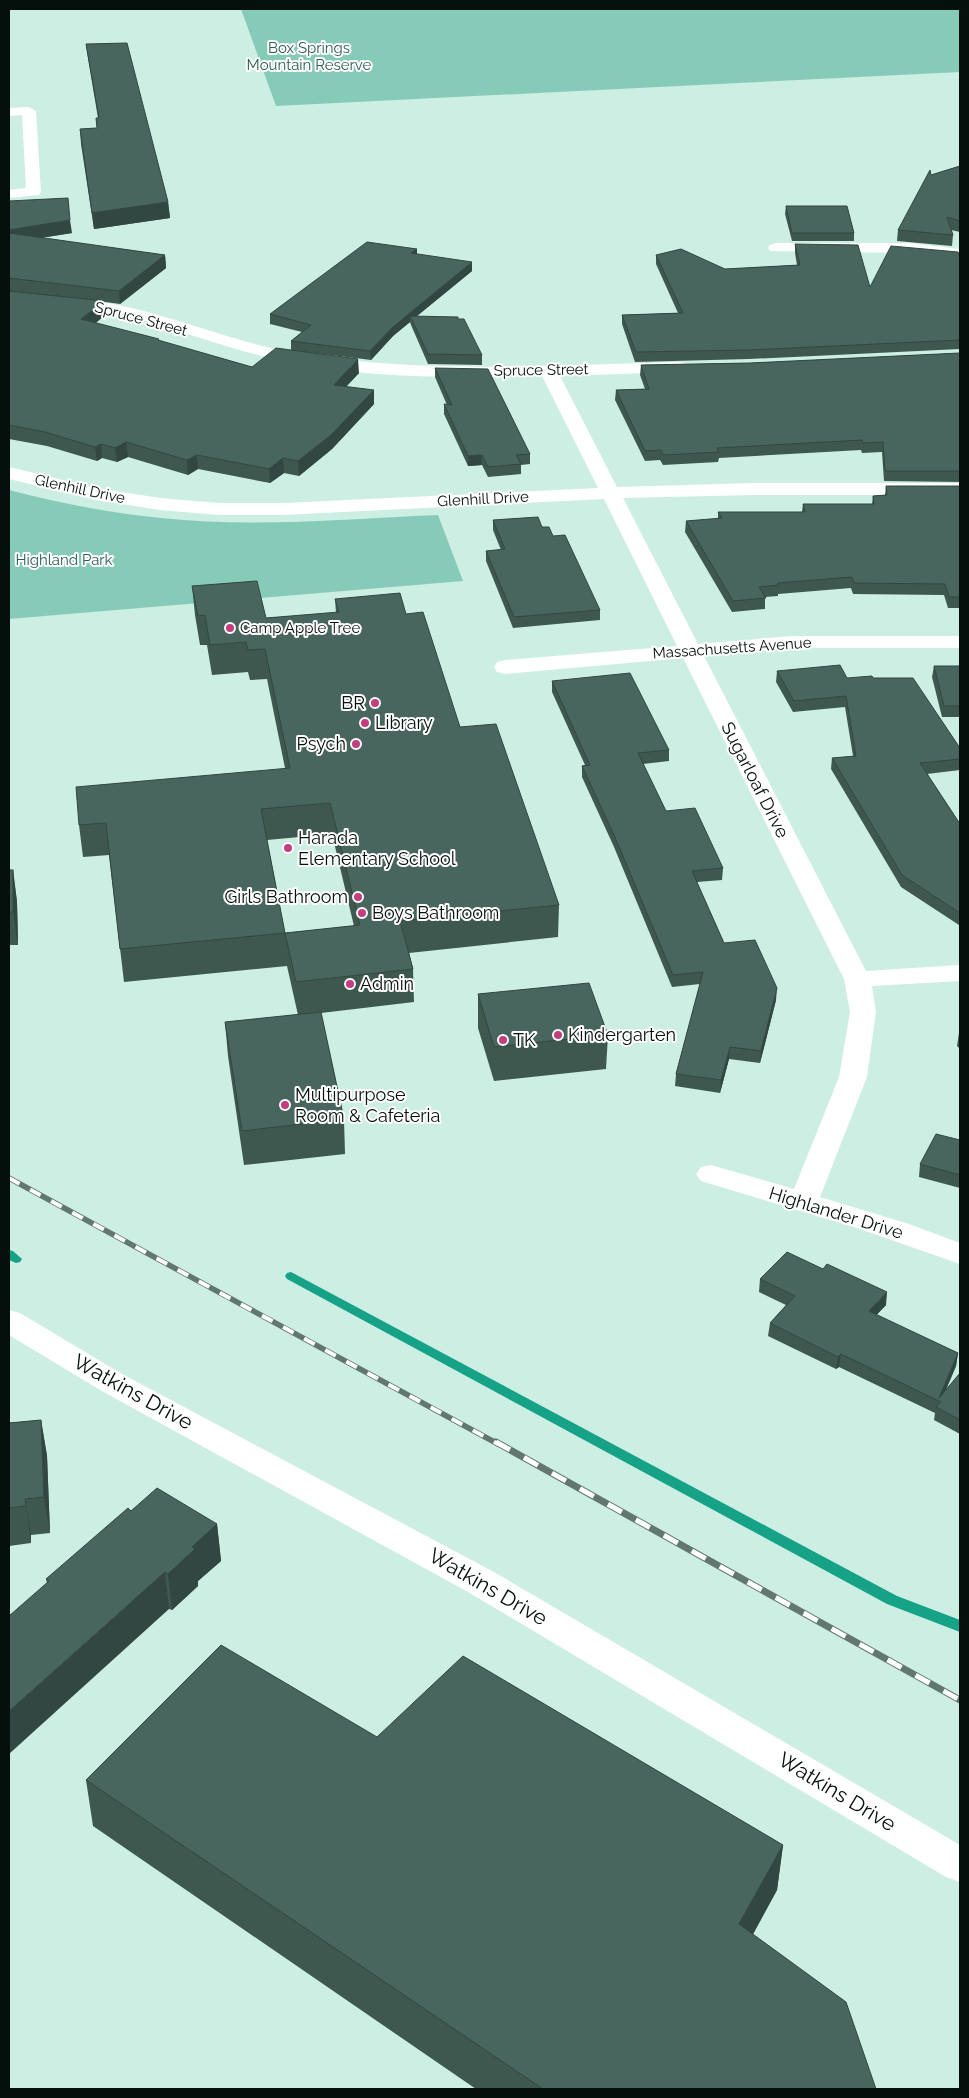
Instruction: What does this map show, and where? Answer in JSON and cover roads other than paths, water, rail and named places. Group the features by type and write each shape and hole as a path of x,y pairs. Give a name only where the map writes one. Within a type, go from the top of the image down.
{"street":[{"path":"9,112 29,111 34,192 9,194"},
{"path":"776,248 882,247 937,250 960,254"},
{"name":"Spruce Street","path":"9,298 114,309 241,346 309,360 415,371 462,372 692,367"},
{"name":"Sugarloaf Drive","path":"548,370 857,979 863,1012 853,1077 804,1203"},
{"name":"Glenhill Drive","path":"9,473 96,494 160,504 219,509 284,509 610,493 773,489 960,489"},
{"name":"Massachusetts Avenue","path":"505,667 792,642 960,642"},
{"path":"857,979 960,973"},
{"name":"Highlander Drive","path":"711,1174 874,1223 923,1239 960,1254"},
{"name":"Watkins Drive","path":"9,1321 111,1382 481,1582 960,1865"}],"waterway":[{"path":"9,1254 16,1259"},
{"path":"291,1276 892,1600 960,1626"}],"railway":[{"path":"9,1178 498,1444"},
{"path":"496,1442 960,1700"}],"place":[{"name":"Camp Apple Tree","path":"230,628"},
{"name":"BR","path":"375,703"},
{"name":"Library","path":"365,723"},
{"name":"Psych","path":"356,744"},
{"name":"Harada Elementary School","path":"288,848"},
{"name":"Girls Bathroom","path":"358,897"},
{"name":"Boys Bathroom","path":"362,913"},
{"name":"Admin","path":"350,984"},
{"name":"Kindergarten","path":"558,1035"},
{"name":"TK","path":"503,1040"},
{"name":"Multipurpose Room & Cafeteria","path":"285,1105"}],"park label":[{"name":"Box Springs Mountain Reserve","path":"309,56"},
{"name":"Highland Park","path":"64,560"}]}
